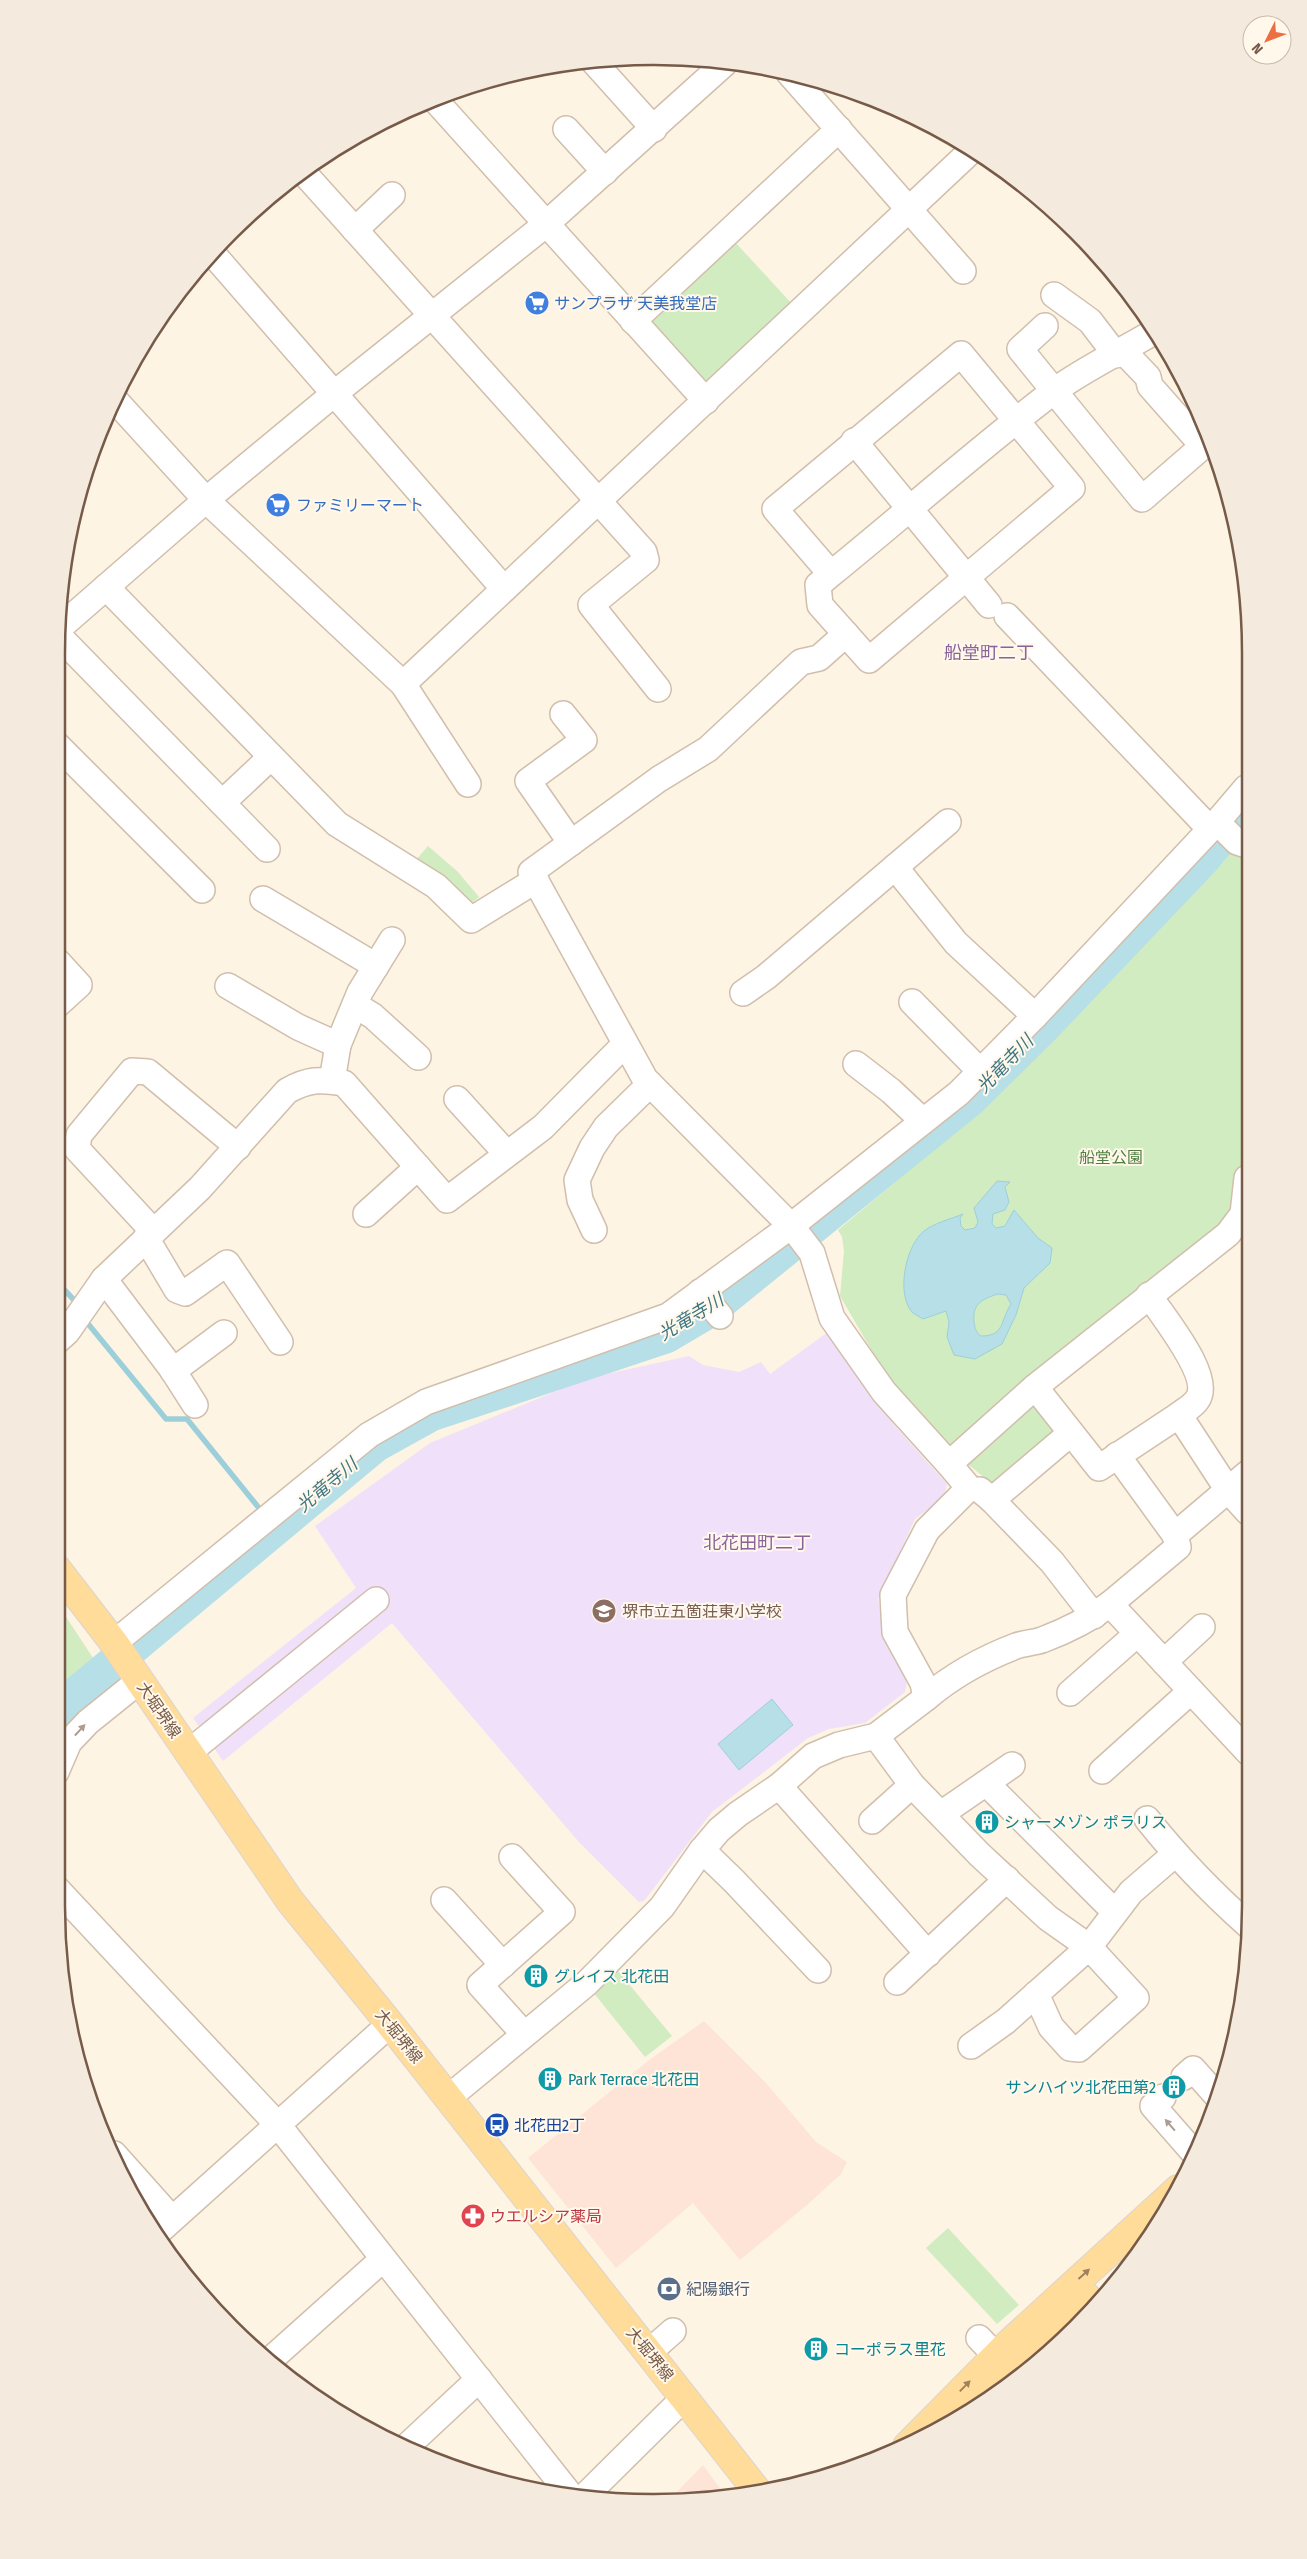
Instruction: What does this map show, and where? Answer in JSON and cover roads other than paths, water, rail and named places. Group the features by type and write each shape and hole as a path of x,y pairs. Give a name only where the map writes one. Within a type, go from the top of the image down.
{"main road":[{"name":"大堀堺線","path":"65,1580 125,1660 290,1901 390,2024 753,2485"},
{"path":"920,2430 988,2347 1161,2203"},
{"path":"1000,2381 1115,2271"}],"street":[{"path":"600,68 654,129"},
{"path":"66,622 206,500 335,393 545,225 719,69"},
{"path":"798,83 963,271"},
{"path":"440,105 545,225 706,401"},
{"path":"566,129 605,172"},
{"path":"633,321 838,129"},
{"path":"403,684 966,155"},
{"path":"308,178 644,552 646,560 591,605 658,689"},
{"path":"355,230 392,195"},
{"path":"217,259 504,589"},
{"path":"1045,326 1020,349 1056,390 1064,405 1142,499 1203,446 1150,386 1148,377 1119,353 1090,321 1054,295"},
{"path":"831,574 775,509 854,441 961,354 1017,422 1072,488 869,660 820,605 818,585 910,509 1017,422 1056,390 1148,335"},
{"path":"120,406 206,500 403,684 468,784"},
{"path":"854,441 967,577 998,611 1215,825 1241,843"},
{"path":"106,587 337,824 436,886 471,920 536,880"},
{"path":"846,634 819,658 800,662 708,749 658,779 532,872 644,1079 792,1227 809,1248 832,1318 884,1392 969,1488 982,1491 1102,1610 1137,1634 1242,1746"},
{"path":"65,637 267,850"},
{"path":"563,714 584,740 528,781 571,843"},
{"path":"65,753 202,890"},
{"path":"222,803 271,757"},
{"path":"65,1751 69,1742 88,1722 125,1660 369,1435 426,1402 668,1316 792,1227 959,1093 1035,1016 1215,825 1242,793"},
{"path":"743,993 766,977 948,822"},
{"path":"895,867 956,943 1035,1016"},
{"path":"262,899 376,966"},
{"path":"332,1081 338,1045 354,1005 392,940"},
{"path":"65,970 79,985 65,998"},
{"path":"228,986 298,1027 338,1045"},
{"path":"912,1002 980,1071"},
{"path":"354,1005 372,1016 418,1057"},
{"path":"65,1334 104,1279 200,1188 287,1091 303,1082 332,1081 344,1083 447,1200 543,1127 625,1044"},
{"path":"856,1064 891,1091 923,1121"},
{"path":"238,1146 148,1072 132,1071 79,1135 67,1153 149,1235 177,1290 184,1293 227,1263 280,1342"},
{"path":"594,1230 580,1200 577,1180 592,1148 606,1127 650,1084"},
{"path":"457,1099 507,1154"},
{"path":"366,1214 418,1167"},
{"path":"949,1464 1035,1388 1148,1295 1228,1234 1242,1215"},
{"path":"104,1279 173,1371 195,1405"},
{"path":"700,1292 720,1316"},
{"path":"1035,1388 1099,1468 1179,1415 1197,1400 1201,1388 1197,1368 1148,1295"},
{"path":"173,1371 224,1333"},
{"path":"1179,1415 1228,1490 1242,1505"},
{"path":"992,1500 1072,1433"},
{"path":"448,2098 588,1983 662,1906 702,1850 719,1830 738,1814 779,1786 812,1756 876,1736 950,1678 987,1658 1018,1646 1042,1640 1102,1610 1178,1547 1174,1535 1116,1455"},
{"path":"1174,1535 1242,1478"},
{"path":"926,1698 923,1683 895,1632 893,1595 927,1530 969,1488"},
{"path":"188,1753 376,1600"},
{"path":"1164,1662 1202,1627"},
{"path":"1070,1693 1137,1634"},
{"path":"1102,1771 1191,1691"},
{"path":"876,1736 912,1785 1048,1918 1089,1947 1136,1998 1079,2049 1070,2048 1051,2027 1036,1994"},
{"path":"941,1814 1012,1765"},
{"path":"987,1784 1115,1912"},
{"path":"872,1821 912,1785"},
{"path":"779,1786 928,1954"},
{"path":"1147,1819 1211,1892 1242,1919"},
{"path":"702,1850 777,1931 818,1970"},
{"path":"971,2046 1006,2021 1089,1947 1131,1892 1176,1854"},
{"path":"512,1858 562,1912 480,1985 524,2034"},
{"path":"897,1982 1007,1879"},
{"path":"65,1898 278,2125 564,2487"},
{"path":"444,1900 503,1965"},
{"path":"138,2188 164,2226 390,2024"},
{"path":"1184,2077 1193,2069 1212,2091"},
{"path":"1163,2097 1153,2106 1189,2148"},
{"path":"275,2356 383,2259"},
{"path":"648,2353 672,2331"},
{"path":"414,2443 479,2378"},
{"path":"591,2491 684,2398"}],"water":[{"path":"997,1181 1010,1182 1005,1187 1009,1202 1005,1210 993,1214 992,1224 996,1228 1005,1226 1014,1210 1038,1238 1052,1248 1050,1263 1024,1288 1016,1315 1002,1344 975,1359 954,1355 947,1337 949,1322 946,1311 923,1319 913,1313 905,1295 904,1283 905,1270 912,1247 924,1231 938,1223 963,1214 960,1218 961,1226 965,1230 975,1228 978,1222 974,1208","holes":["998,1294 1006,1295 1011,1304 1001,1326 994,1333 981,1336 976,1330 974,1322 976,1307 983,1300 992,1296"]},
{"path":"772,1699 793,1725 739,1770 718,1744"}],"waterway":[{"name":"光竜寺川","path":"65,1703 375,1445 431,1414 666,1336 710,1310 969,1100 1044,1026 1201,861 1242,812"},
{"path":"65,1290 74,1300"},
{"path":"85,1320 166,1419 187,1419 259,1508"}],"place":[{"name":"サンプラザ 天美我堂店","path":"537,303"},
{"name":"ファミリーマート","path":"278,505"},
{"name":"堺市立五箇荘東小学校","path":"604,1611"},
{"name":"シャーメゾン ポラリス","path":"987,1822"},
{"name":"グレイス 北花田","path":"536,1976"},
{"name":"Park Terrace 北花田","path":"550,2079"},
{"name":"サンハイツ北花田第2","path":"1174,2087"},
{"name":"北花田2丁","path":"497,2125"},
{"name":"ウエルシア薬局","path":"473,2216"},
{"name":"紀陽銀行","path":"669,2289"},
{"name":"コーポラス里花","path":"816,2349"}],"district":[{"name":"船堂町二丁","path":"989,653"},
{"name":"北花田町二丁","path":"757,1543"}],"park label":[{"name":"船堂公園","path":"1111,1157"}]}
